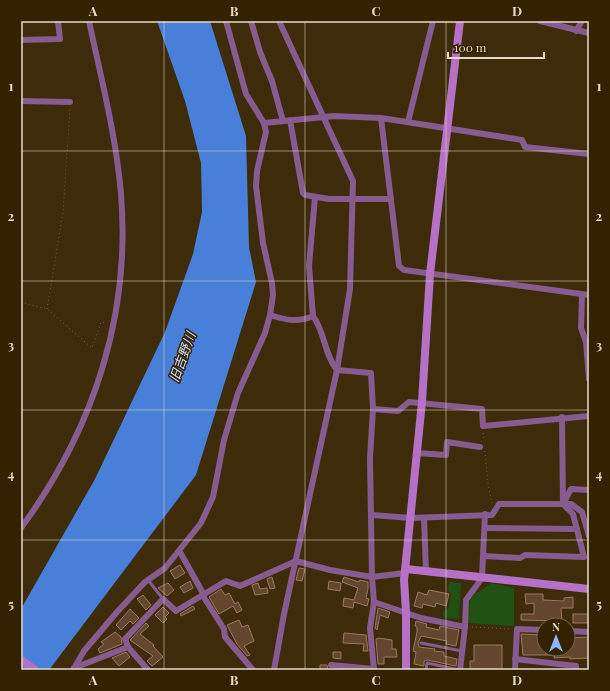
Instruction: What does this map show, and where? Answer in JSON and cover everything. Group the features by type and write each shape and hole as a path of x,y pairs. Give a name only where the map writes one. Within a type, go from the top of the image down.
{"street":[{"path":"21,40 60,40 58,21"},
{"path":"21,528 57,472 81,426 104,367 114,324 120,280 122,240 121,194 105,94 89,21"},
{"path":"73,669 84,651 107,624 148,580 165,568 180,552 201,523 213,497 224,440 238,392 265,333 270,315 273,295 272,283 264,243 256,186 257,171 265,142 266,132 264,123 246,94 226,21"},
{"path":"251,21 260,52 272,81 283,121"},
{"path":"274,670 337,370 350,289 353,181 322,117 279,21"},
{"path":"408,122 433,21"},
{"path":"406,670 406,612 404,580 422,402 430,274 460,21"},
{"path":"576,31 582,21"},
{"path":"544,22 589,33"},
{"path":"21,101 70,102"},
{"path":"264,123 322,117 381,118 522,140 525,147 589,154"},
{"path":"381,118 399,266 404,270 589,296"},
{"path":"290,120 303,193 305,195 352,199 391,199"},
{"path":"315,197 310,266 313,316 318,322 332,363 337,370 371,373 373,409 370,458 372,577 374,602 370,628 374,669 331,665"},
{"path":"582,295 581,328 587,342 589,374"},
{"path":"270,315 291,321 303,320 313,316"},
{"path":"373,409 398,411 409,402 422,402 482,409 483,426 562,417 589,416"},
{"path":"484,556 520,558 525,554 584,557 573,514 563,504 562,417"},
{"path":"417,453 446,455 448,442 482,448"},
{"path":"563,504 571,489 589,490"},
{"path":"372,515 411,518 485,514 492,515 499,504 572,504 582,512 589,536"},
{"path":"460,670 463,651 466,600 482,578 485,514"},
{"path":"424,518 426,572"},
{"path":"485,528 577,529"},
{"path":"180,552 224,629 226,638 253,670"},
{"path":"148,670 128,647 125,639 163,599 176,611 226,581 240,586 296,561 330,570 372,577 406,571 426,572 589,589"},
{"path":"374,602 421,618 465,627"},
{"path":"515,670 517,629 536,630"},
{"path":"576,631 589,632"},
{"path":"73,669 128,647"},
{"path":"516,659 576,666 576,670"},
{"path":"21,660 35,670"},
{"path":"544,670 545,662"}],"lane":[{"path":"148,580 163,599"},
{"path":"421,643 463,651"},
{"path":"426,670 427,663 460,670"}],"path":[{"path":"47,309 63,212 70,102"},
{"path":"21,302 47,309 92,348 101,322 114,324"},
{"path":"483,426 484,441"},
{"path":"482,448 494,511"},
{"path":"107,624 117,630 125,639"},
{"path":"465,627 517,629"}],"green space":[{"path":"449,582 461,583 459,619 443,617 444,609 448,610 451,593 448,591"},
{"path":"492,583 514,588 514,626 468,623 469,607 472,598"}],"water":[{"name":"旧吉野川","path":"157,21 210,21 246,136 249,247 256,282 196,475 49,670 21,670 21,609 95,479 165,332 193,254 202,212 201,163 185,101"}],"building":[{"path":"180,565 185,573 175,579 170,571"},
{"path":"299,568 305,569 302,581 296,580"},
{"path":"272,577 275,588 270,589 267,579"},
{"path":"344,577 359,582 360,580 368,582 366,598 369,599 367,606 354,602 353,608 343,606 344,598 354,600 358,588 342,582"},
{"path":"190,581 193,588 184,593 180,587"},
{"path":"329,581 341,583 340,591 328,589"},
{"path":"168,583 174,590 167,596 158,588"},
{"path":"258,583 260,589 267,588 268,593 255,595 252,585"},
{"path":"221,589 225,595 229,593 235,604 238,602 242,610 237,613 233,606 219,614 209,597"},
{"path":"429,590 449,594 446,606 436,603 435,607 423,604 422,608 414,606 418,592 427,595"},
{"path":"525,594 543,594 543,600 564,601 564,598 573,597 573,608 561,608 562,617 536,617 536,620 521,620 521,614 534,614 534,603 526,604"},
{"path":"143,595 151,605 146,610 137,599"},
{"path":"193,606 195,609 181,616 180,614"},
{"path":"163,607 169,613 165,617 167,619 163,623 155,615"},
{"path":"378,608 390,612 388,618 380,615 377,630 375,628"},
{"path":"130,609 139,618 133,624 130,621 121,630 116,625"},
{"path":"573,614 589,614 589,623 576,623 576,617 573,617"},
{"path":"239,620 242,627 248,625 254,641 244,646 250,655 247,656 237,644 227,625"},
{"path":"416,621 427,624 426,627 439,630 440,626 459,630 456,646 446,644 447,641 421,636 418,643 419,647 435,649 434,651 444,652 444,656 457,659 456,666 427,660 424,661 424,666 414,664 416,652 413,651 417,632 417,627 415,626"},
{"path":"146,623 149,626 140,634 154,645 153,646 163,657 152,666 147,661 153,656 130,640"},
{"path":"115,632 121,637 122,644 100,653 98,649 104,644 101,642"},
{"path":"344,633 366,635 368,651 363,651 364,644 343,643"},
{"path":"521,634 536,635 536,655 523,655"},
{"path":"589,637 589,658 570,659 570,657 576,657 576,638"},
{"path":"376,639 392,640 392,649 396,649 397,657 384,657 384,664 378,664"},
{"path":"474,645 502,645 502,670 470,670 470,661 474,661"},
{"path":"126,652 130,657 119,666 112,658"},
{"path":"333,652 341,652 341,659 333,658"},
{"path":"320,665 327,665 328,670 320,670"}],"waterway":[{"path":"588,544 589,548"}]}
